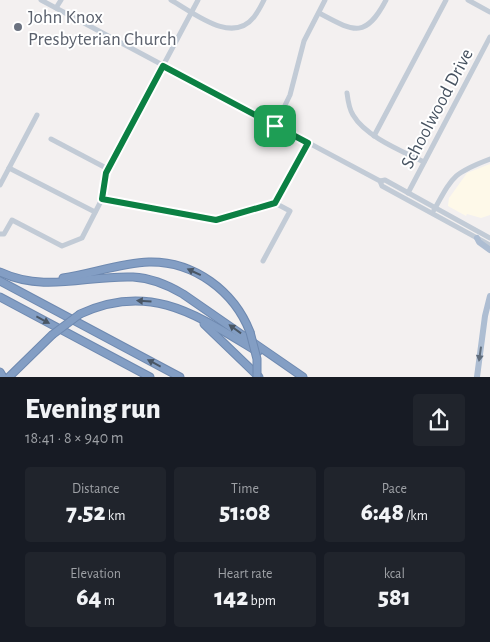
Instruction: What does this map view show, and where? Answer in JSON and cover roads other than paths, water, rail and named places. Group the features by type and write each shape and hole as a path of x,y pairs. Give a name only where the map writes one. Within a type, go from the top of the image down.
{"highway":[{"path":"40,282 137,263 171,264 195,272 218,287 236,307 250,332 257,358 258,377"},
{"path":"0,272 19,279 48,283 133,278 162,283 184,294 304,377"},
{"path":"0,281 180,377"},
{"path":"0,297 150,377"},
{"path":"9,377 52,334 80,314 109,304 139,300 170,305 204,319 298,377"},
{"path":"191,314 215,332 258,377"},
{"path":"0,372 3,377"}],"main road":[{"path":"477,238 479,242 490,250"},
{"path":"477,377 484,323 490,296"}],"street":[{"path":"41,0 380,181 385,180 490,245"},
{"path":"56,8 60,0"},
{"path":"171,0 220,27 236,28 253,19 264,0"},
{"path":"0,234 4,234 11,220 13,220 62,246 82,238 102,199 108,169 198,0"},
{"path":"275,126 292,89 304,41 326,0"},
{"path":"319,13 345,27 358,28 374,20 386,0"},
{"path":"374,136 446,0"},
{"path":"468,0 490,12"},
{"name":"Schoolwood Drive","path":"408,193 490,37"},
{"path":"347,93 354,116 362,127 374,136 424,162"},
{"path":"0,185 37,114"},
{"path":"50,139 108,169"},
{"path":"275,203 308,143"},
{"path":"434,210 448,184 458,174 468,167 490,159"},
{"path":"9,168 95,212"},
{"path":"380,181 382,186 490,238"},
{"path":"102,199 216,220 275,203 290,211 263,261"}],"place":[{"name":"John Knox Presbyterian Church","path":"18,27"}]}
